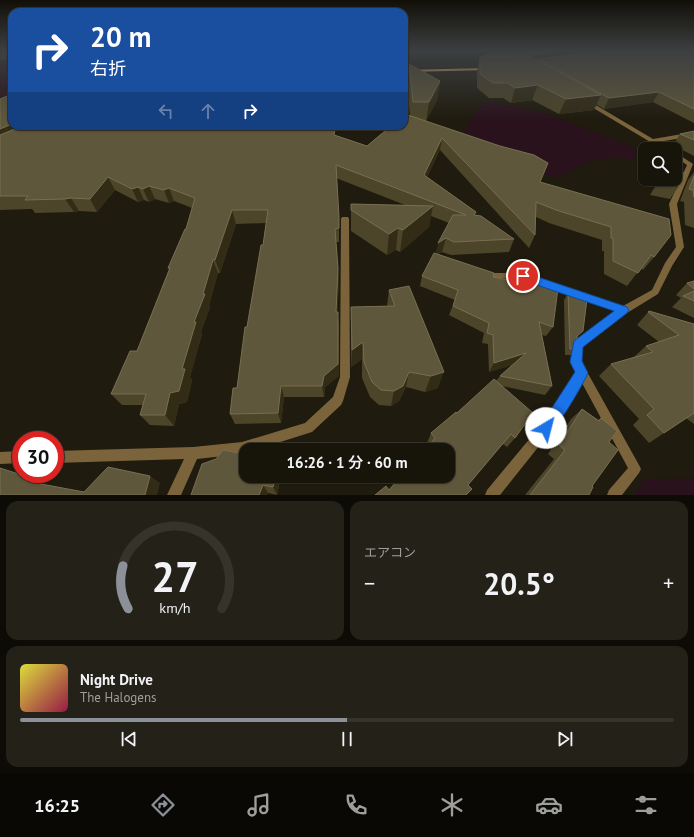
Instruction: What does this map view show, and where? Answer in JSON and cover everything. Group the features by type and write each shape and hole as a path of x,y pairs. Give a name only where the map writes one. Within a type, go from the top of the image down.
{"street":[{"path":"580,98 652,141 694,134"},
{"path":"682,159 690,164 682,183"},
{"path":"614,495 635,470 576,362 578,345 624,310 655,292 668,265 680,248 673,204 681,186"},
{"path":"64,456 193,453 242,448 308,428 337,401 345,377 345,219"},
{"path":"473,271 489,276 523,276 624,310"},
{"path":"492,495 555,417 582,373"},
{"path":"174,495 193,453"},
{"path":"0,458 12,458"}],"shaded area":[{"path":"0,74 8,74 8,104 0,105"},
{"path":"488,101 544,113 634,147 637,154 635,159 607,158 586,163 558,178 545,174 463,140 466,128 474,113"},
{"path":"694,478 694,495 634,495 643,480"}],"building":[{"path":"410,74 427,74 440,81 429,102 413,102"},
{"path":"480,74 563,74 601,95 566,99 538,85 515,88 508,83 493,83"},
{"path":"565,74 694,74 694,109 659,92 609,98"},
{"path":"8,96 8,126 0,129 0,99"},
{"path":"408,115 500,146 534,155 548,163 540,182 669,219 671,235 654,257 651,255 638,273 613,261 613,238 611,238 611,227 556,210 536,202 535,235 442,138 424,175 476,212 474,215 481,216 514,239 454,242 446,238 438,243 453,215 466,215 336,165 339,217 339,228 335,229 338,268 336,312 338,312 338,364 324,376 322,386 281,386 278,413 230,414 233,388 237,388 245,327 247,327 261,245 263,245 268,210 232,210 215,260 213,260 203,294 205,294 194,322 196,322 182,369 185,369 179,391 170,393 165,415 140,415 146,394 111,394 130,351 137,351 170,268 168,268 186,229 195,198 169,188 164,190 149,186 143,189 138,187 132,189 108,177 90,199 71,198 25,200 28,196 0,196 0,135 12,130 335,130 334,135 367,146 386,130 408,130"},
{"path":"694,131 694,140 680,134"},
{"path":"686,172 682,180 682,173"},
{"path":"694,176 694,197 693,190 689,189"},
{"path":"351,204 433,206 403,230 398,228 389,234 351,210"},
{"path":"434,253 494,273 493,277 538,286 538,282 558,288 553,327 539,322 552,386 500,376 526,353 494,363 493,335 487,333 489,323 453,306 458,290 422,276"},
{"path":"694,281 694,289 687,283"},
{"path":"409,286 444,372 431,376 409,372 403,386 394,391 381,390 372,382 364,362 363,342 352,350 351,307 395,306 389,290"},
{"path":"694,291 694,301 683,296"},
{"path":"568,293 587,299 583,331 577,336 575,349 570,349"},
{"path":"649,311 694,324 694,413 664,433 647,415 654,409 611,364 653,352 646,346 679,335 648,312"},
{"path":"494,379 533,413 515,438 511,434 468,485 472,489 466,495 375,495 386,486 389,490 395,483 455,483 455,443 431,443 435,438 431,433 456,412 457,413"},
{"path":"582,409 599,421 601,418 617,431 609,442 618,450 592,486 593,487 589,495 530,495 565,450 559,445"},
{"path":"223,450 239,453 239,483 274,483 273,487 263,485 259,495 191,495 202,464 216,459"},
{"path":"108,467 150,476 145,495 0,495 0,468 12,472 12,483 36,483 84,492"}],"route":[{"path":"523,276 624,310 578,345 576,362 582,373 555,417 546,428"}]}
